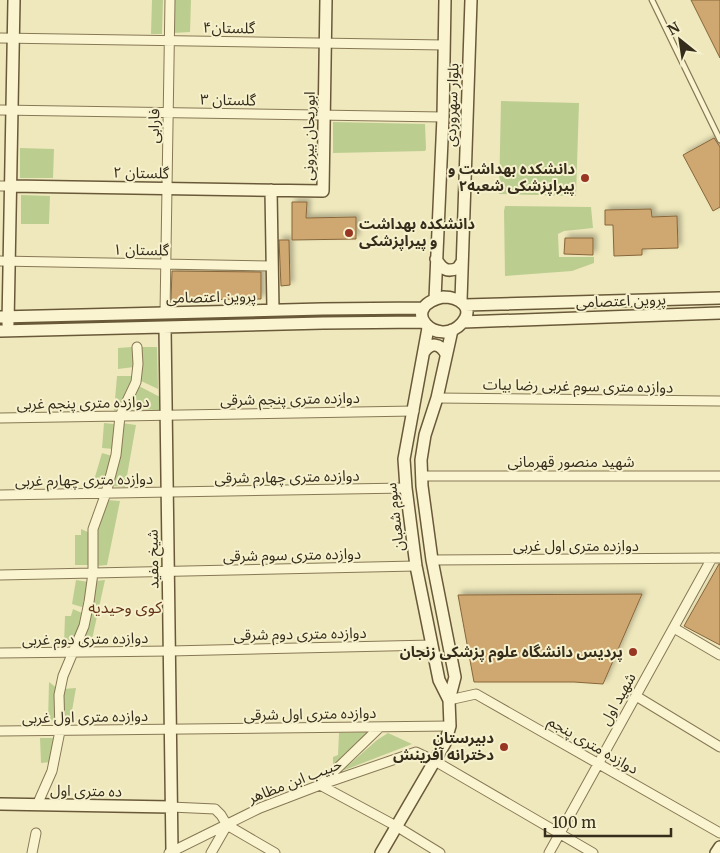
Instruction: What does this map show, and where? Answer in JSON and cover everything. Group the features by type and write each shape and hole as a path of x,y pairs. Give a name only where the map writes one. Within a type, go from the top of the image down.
{"main road":[{"path":"4,331 6,110 13,38 14,0"},
{"name":"ابوریحان بیرونی","path":"271,190 322,191 326,0"},
{"name":"بلوار سهروردی","path":"434,299 443,117 445,0"},
{"name":"بلوار سهروردی","path":"463,303 462,262 471,0"},
{"name":"گلستان ۲","path":"5,186 271,190"},
{"path":"271,190 273,310"},
{"path":"436,259 442,268 447,270 458,268 462,262"},
{"path":"449,297 463,303 466,311 463,322 452,330 444,332 434,331 426,325 422,314 423,308 434,299 449,297"},
{"name":"پروین اعتصامی","path":"463,303 720,298"},
{"name":"پروین اعتصامی","path":"4,317 423,308"},
{"name":"پروین اعتصامی","path":"463,322 720,313"},
{"name":"پروین اعتصامی","path":"4,331 166,327 426,325"},
{"name":"سوم شعبان","path":"426,325 424,352 404,459 416,566 439,680 449,700"},
{"name":"شیخ مفید","path":"166,327 171,852"},
{"name":"سوم شعبان","path":"381,853 445,743 450,726 449,700 455,677 432,560 421,460 425,434 437,398 452,330"},
{"path":"424,352 430,346 435,345 439,346 446,354"},
{"name":"ده متری اول","path":"0,804 172,807"},
{"path":"716,853 720,847"}],"street":[{"name":"فارابی","path":"165,313 170,0"},
{"name":"گلستان۴","path":"0,38 444,45"},
{"name":"گلستان ۳","path":"6,110 443,117"},
{"name":"گلستان ۱","path":"4,261 272,266"},
{"path":"37,805 52,771 60,730 59,695 63,676 84,626 90,602 93,574 93,530 106,494 116,455 120,416 136,382 137,347"},
{"name":"دوازده متری سوم غربی رضا بیات","path":"437,398 720,401"},
{"name":"دوازده متری پنجم شرقی","path":"167,415 414,411"},
{"name":"دوازده متری پنجم غربی","path":"0,418 167,415"},
{"name":"شهید منصور قهرمانی","path":"422,476 720,476"},
{"name":"دوازده متری چهارم شرقی","path":"168,493 406,488"},
{"name":"دوازده متری چهارم غربی","path":"0,494 168,493"},
{"name":"دوازده متری اول غربی","path":"432,560 716,558"},
{"name":"شهید اول","path":"549,853 674,628 716,558"},
{"name":"دوازده متری سوم شرقی","path":"0,575 416,566"},
{"path":"674,628 720,655"},
{"name":"دوازده متری دوم شرقی","path":"170,652 432,645"},
{"name":"دوازده متری دوم غربی","path":"0,654 170,652"},
{"name":"دوازده متری پنجم","path":"449,700 476,694 720,833"},
{"path":"636,696 720,747"},
{"name":"دوازده متری اول شرقی","path":"170,729 450,726"},
{"path":"380,727 320,785 396,826 440,853"},
{"name":"دوازده متری اول غربی","path":"0,731 170,729"},
{"name":"حبیب ابن مظاهر","path":"171,852 260,808 416,752 435,761 593,853"},
{"path":"172,807 215,809 227,825 275,853"},
{"path":"211,853 227,825"},
{"path":"32,852 36,833"}],"lane":[{"path":"652,0 720,140"}],"green space":[{"path":"152,0 163,0 162,34 151,34"},
{"path":"174,0 191,0 190,32 173,33"},
{"path":"501,101 579,103 576,196 499,194"},
{"path":"333,122 425,124 426,149 425,151 333,153"},
{"path":"20,148 54,149 53,178 20,178"},
{"path":"21,195 50,196 49,224 21,224"},
{"path":"505,206 591,207 593,228 564,231 558,234 559,257 594,257 594,263 572,271 505,276"},
{"path":"421,310 420,315 21,326 21,321"},
{"path":"132,347 135,355 134,367 118,369 118,348"},
{"path":"140,347 157,347 158,389 139,380 143,365"},
{"path":"117,376 134,376 121,410 114,411"},
{"path":"137,385 160,397 159,410 128,409"},
{"path":"104,423 114,424 113,449 102,448"},
{"path":"122,423 136,425 125,487 112,486"},
{"path":"102,453 112,456 105,487 92,487"},
{"path":"107,500 120,501 107,565 96,566 98,524"},
{"path":"81,529 90,533 90,565 75,565 75,535 81,535"},
{"path":"76,580 89,582 85,608 72,604"},
{"path":"105,580 91,644 82,643 89,623 96,581"},
{"path":"73,609 84,614 81,627 72,644 64,645 65,616 71,616"},
{"path":"49,682 58,689 58,723 48,722"},
{"path":"76,688 70,722 63,721 63,689"},
{"path":"368,732 333,768 333,757 338,755 339,733"},
{"path":"388,733 412,744 342,771 377,740"},
{"path":"40,738 56,738 51,762 41,763"}],"building":[{"path":"691,0 720,0 720,58"},
{"path":"714,138 720,147 720,207 713,211 683,155"},
{"path":"292,202 307,202 306,218 356,217 356,239 292,240"},
{"path":"651,209 652,217 677,216 678,248 642,249 642,255 614,256 613,225 605,225 605,210"},
{"path":"565,238 593,238 593,255 564,254"},
{"path":"279,240 289,240 290,285 281,286"},
{"path":"172,271 261,272 261,299 171,300"},
{"path":"720,564 720,645 684,626"},
{"path":"642,594 603,684 574,682 474,682 458,595"}],"place":[{"name":"دانشکده بهداشت و پیراپزشکى شعبه۲","path":"585,178"},
{"name":"دانشکده بهداشت و پیراپزشکی","path":"349,233"},
{"name":"پردیس دانشگاه علوم پزشکى زنجان","path":"633,652"},
{"name":"دبیرستان دخترانه آفرینش","path":"504,747"}],"district":[{"name":"کوی وحیدیه","path":"125,607"}]}
